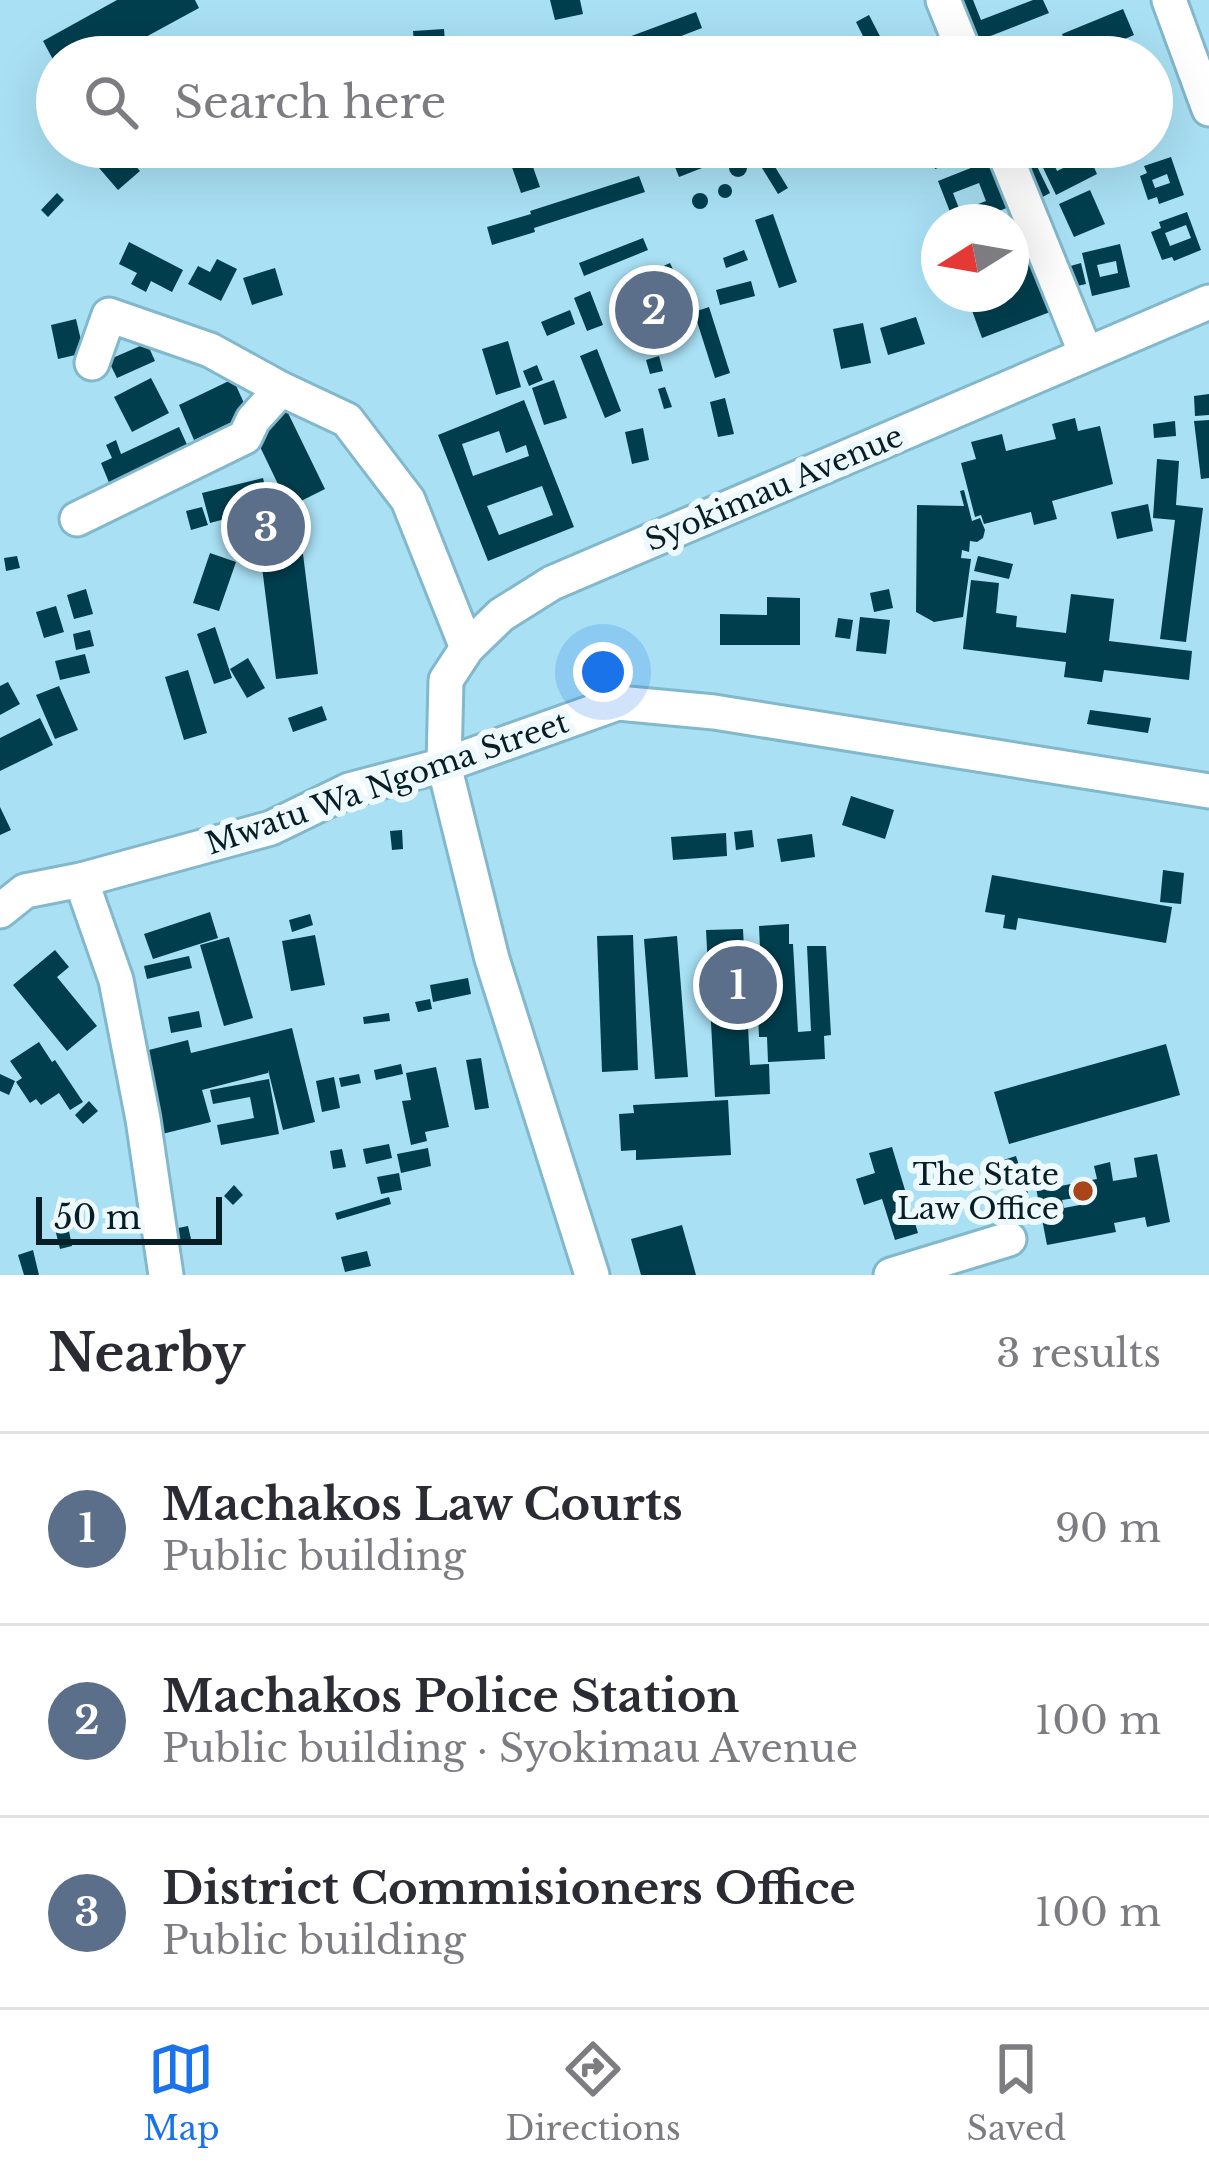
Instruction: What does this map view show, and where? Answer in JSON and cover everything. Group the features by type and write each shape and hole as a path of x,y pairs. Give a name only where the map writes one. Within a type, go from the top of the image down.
{"street":[{"path":"943,0 958,36"},
{"path":"1169,0 1209,109"},
{"path":"1011,168 1086,354"},
{"name":"Syokimau Avenue","path":"592,1275 492,959 444,765 446,680 467,648 501,615 552,583 1209,302"},
{"path":"92,363 109,315 210,350 347,420 408,500 467,648"},
{"path":"77,520 245,437 281,389"},
{"name":"Mwatu Wa Ngoma Street","path":"0,911 25,891 272,828 349,790 444,765 618,704 714,712 1209,791"},
{"path":"81,880 116,980 166,1275"},
{"path":"891,1275 1010,1239"}],"building":[{"path":"117,0 195,0 199,8 148,36 52,36"},
{"path":"550,0 580,0 583,14 555,20"},
{"path":"953,0 973,0 981,20 1033,0 1043,0 1049,13 990,36 967,36"},
{"path":"1123,9 1134,35 1063,36"},
{"path":"696,12 702,28 681,36 631,36"},
{"path":"869,15 880,36 863,36 856,22"},
{"path":"444,29 445,36 413,36 413,31"},
{"path":"1173,163 1184,195 1159,204 1157,197 1148,200 1140,176 1147,173 1145,168 1173,168","holes":["1167,174 1170,183 1155,188 1152,180"]},
{"path":"99,168 137,168 140,171 118,190"},
{"path":"512,168 533,168 540,187 521,193"},
{"path":"675,168 702,168 679,177"},
{"path":"729,168 747,168 738,177"},
{"path":"762,168 776,168 788,188 778,194"},
{"path":"971,168 994,168 1008,204 978,204 986,201 979,183 953,193 957,204 947,204 938,181"},
{"path":"1023,168 1038,168 1050,193 1039,199"},
{"path":"1043,168 1094,168 1097,174 1056,195"},
{"path":"639,176 645,192 492,245 487,227"},
{"path":"725,184 732,191 725,198 718,191"},
{"path":"1090,190 1105,224 1074,237 1059,204"},
{"path":"57,193 64,200 48,217 41,210"},
{"path":"700,193 708,201 700,209 692,201"},
{"path":"1187,212 1201,250 1174,261 1172,257 1162,260 1151,232 1161,228 1159,222","holes":["1186,225 1191,238 1170,246 1165,233"]},
{"path":"773,214 797,282 779,288 755,220"},
{"path":"643,238 648,250 584,276 579,263"},
{"path":"129,242 183,270 172,292 151,281 146,292 131,284 137,273 119,264"},
{"path":"1120,244 1130,287 1092,296 1082,253","holes":["1116,261 1118,273 1100,277 1097,265"]},
{"path":"744,250 748,260 726,268 723,258"},
{"path":"1029,257 1050,312 982,338 973,312 1029,312"},
{"path":"217,259 237,269 221,301 188,284 198,266 210,272"},
{"path":"670,263 684,293 671,299 657,269"},
{"path":"1081,263 1086,284 1073,287 1067,267"},
{"path":"275,268 283,295 252,305 243,278"},
{"path":"751,281 755,296 720,305 716,290"},
{"path":"590,291 603,325 587,331 574,298"},
{"path":"709,307 730,373 715,378 694,312"},
{"path":"570,310 575,324 547,336 541,322"},
{"path":"916,317 925,344 888,355 880,328"},
{"path":"76,319 84,353 58,359 51,325"},
{"path":"644,321 650,340 641,343 635,324"},
{"path":"863,323 871,363 841,369 833,329"},
{"path":"508,341 521,387 496,395 482,349"},
{"path":"147,343 155,361 117,378 108,360"},
{"path":"597,349 621,411 605,418 580,356"},
{"path":"659,356 663,371 650,374 646,360"},
{"path":"537,365 543,380 529,386 523,371"},
{"path":"151,378 169,413 132,432 114,397"},
{"path":"233,379 249,414 194,440 179,405"},
{"path":"554,380 567,418 544,425 532,388"},
{"path":"665,387 672,407 664,409 658,389"},
{"path":"1209,394 1209,415 1195,416 1194,396"},
{"path":"725,398 734,434 718,437 710,402"},
{"path":"524,400 574,527 488,561 438,435","holes":["499,431 506,453 526,445 529,456 473,476 462,444","542,486 553,515 499,535 487,506"]},
{"path":"287,411 325,489 289,507 251,428"},
{"path":"1075,418 1078,431 1100,426 1113,484 1052,501 1057,519 1034,525 1031,512 984,524 981,515 975,517 961,463 976,459 971,442 1002,434 1006,451 1056,439 1052,424"},
{"path":"1209,420 1209,478 1201,479 1194,421"},
{"path":"1175,421 1176,436 1154,438 1153,424"},
{"path":"179,427 189,449 110,485 101,463 112,458 106,445 116,440 121,454"},
{"path":"643,428 649,460 632,464 625,432"},
{"path":"1157,459 1179,461 1176,505 1203,508 1186,642 1160,639 1175,520 1153,518"},
{"path":"263,478 270,507 210,523 202,493"},
{"path":"964,490 972,521 980,518 985,530 983,538 970,541 969,552 962,550 961,558 971,559 963,617 934,622 916,612 917,505 964,506 960,491"},
{"path":"1148,504 1153,531 1117,539 1111,512"},
{"path":"202,507 208,525 191,530 186,511"},
{"path":"251,546 254,561 239,563 236,549"},
{"path":"210,553 236,562 219,611 193,603"},
{"path":"303,554 318,674 276,679 261,559"},
{"path":"17,556 20,568 6,571 4,558"},
{"path":"978,556 1013,564 1009,579 974,571"},
{"path":"971,580 999,583 996,613 1017,616 1016,627 1066,633 1071,594 1114,599 1109,641 1192,651 1189,680 1104,670 1102,682 1064,677 1066,662 963,649"},
{"path":"86,589 93,614 74,619 67,595"},
{"path":"889,589 893,608 874,612 870,593"},
{"path":"767,597 800,598 800,645 720,645 720,614 767,615"},
{"path":"56,606 64,632 44,638 36,612"},
{"path":"860,617 890,620 886,654 856,651"},
{"path":"838,618 853,620 850,639 835,637"},
{"path":"215,627 232,678 214,684 197,634"},
{"path":"90,630 94,646 76,650 73,634"},
{"path":"85,654 90,673 60,680 55,661"},
{"path":"248,658 265,688 247,698 230,669"},
{"path":"188,670 207,733 184,740 165,677"},
{"path":"8,682 20,704 0,715 0,686"},
{"path":"59,686 78,730 55,739 36,695"},
{"path":"322,706 327,720 293,732 288,718"},
{"path":"1090,710 1151,718 1148,733 1087,724"},
{"path":"40,718 53,745 0,771 0,738"},
{"path":"851,796 894,810 885,839 842,825"},
{"path":"0,807 11,830 0,835"},
{"path":"402,830 403,849 392,850 390,831"},
{"path":"752,830 754,847 736,850 734,832"},
{"path":"726,833 727,856 673,860 671,837"},
{"path":"812,834 815,857 781,862 777,839"},
{"path":"1163,870 1184,873 1181,904 1160,902"},
{"path":"992,875 1172,907 1166,943 1018,918 1016,930 1003,928 1005,915 985,912"},
{"path":"210,912 218,938 153,959 144,934"},
{"path":"310,914 313,925 292,932 289,920"},
{"path":"789,924 798,1032 811,1031 807,946 826,946 831,1035 824,1036 825,1059 768,1062 767,1037 759,1037 755,949 760,949 759,926"},
{"path":"743,929 750,1065 769,1064 770,1094 715,1097 706,930"},
{"path":"315,935 325,985 291,991 282,941"},
{"path":"633,935 638,1070 602,1072 597,936"},
{"path":"677,936 688,1077 655,1079 644,939"},
{"path":"229,937 253,1018 224,1026 200,945"},
{"path":"55,950 69,967 57,977 97,1026 67,1051 13,985"},
{"path":"189,956 192,968 147,979 144,966"},
{"path":"468,978 471,994 433,1002 430,985"},
{"path":"430,999 432,1009 418,1012 415,1002"},
{"path":"199,1011 202,1027 171,1033 168,1017"},
{"path":"389,1013 390,1021 364,1024 363,1017"},
{"path":"292,1028 315,1122 283,1130 268,1070 202,1090 211,1122 162,1134 141,1052 188,1040 191,1053"},
{"path":"39,1042 83,1102 70,1110 59,1093 41,1105 36,1099 30,1103 16,1082 22,1078 10,1061"},
{"path":"1166,1044 1180,1095 1009,1144 994,1092"},
{"path":"481,1058 489,1108 475,1110 466,1060"},
{"path":"401,1064 403,1074 376,1080 374,1070"},
{"path":"436,1067 449,1127 425,1132 427,1141 411,1145 402,1101 411,1100 406,1073"},
{"path":"0,1074 15,1081 9,1095 0,1091"},
{"path":"359,1074 361,1083 341,1087 339,1078"},
{"path":"334,1077 340,1108 322,1112 316,1081"},
{"path":"269,1079 279,1134 221,1145 217,1125 254,1118 250,1097 213,1104 210,1090"},
{"path":"728,1100 731,1155 636,1160 636,1150 621,1151 619,1114 634,1113 633,1105"},
{"path":"89,1101 98,1111 83,1124 75,1115"},
{"path":"389,1144 392,1158 366,1164 363,1149"},
{"path":"892,1147 918,1233 895,1240 882,1199 864,1205 856,1179 875,1173 869,1153"},
{"path":"428,1148 431,1166 401,1173 397,1154"},
{"path":"342,1149 346,1167 333,1169 330,1151"},
{"path":"1157,1154 1170,1222 1147,1227 1145,1217 1114,1223 1116,1232 1047,1245 1033,1172 1044,1170 1046,1177 1053,1175 1055,1187 1097,1179 1094,1166 1110,1162 1113,1181 1137,1177 1134,1158","holes":["1088,1196 1090,1203 1064,1208 1062,1200"]},
{"path":"1016,1156 1028,1193 1008,1199 997,1162"},
{"path":"399,1173 402,1190 381,1194 377,1177"},
{"path":"234,1185 243,1195 233,1205 224,1196"},
{"path":"389,1197 391,1204 337,1220 335,1213"},
{"path":"682,1225 696,1275 641,1275 631,1239"},
{"path":"68,1226 72,1246 60,1249 55,1229"},
{"path":"188,1226 191,1239 175,1242 173,1229"},
{"path":"33,1250 39,1275 24,1275 18,1255"},
{"path":"367,1251 371,1266 345,1272 341,1257"}],"place":[{"name":"Machakos Police Station","path":"654,310"},
{"name":"District Commisioners Office","path":"266,527"},
{"name":"Machakos Law Courts","path":"738,985"},
{"name":"The State Law Office","path":"1083,1191"}]}
